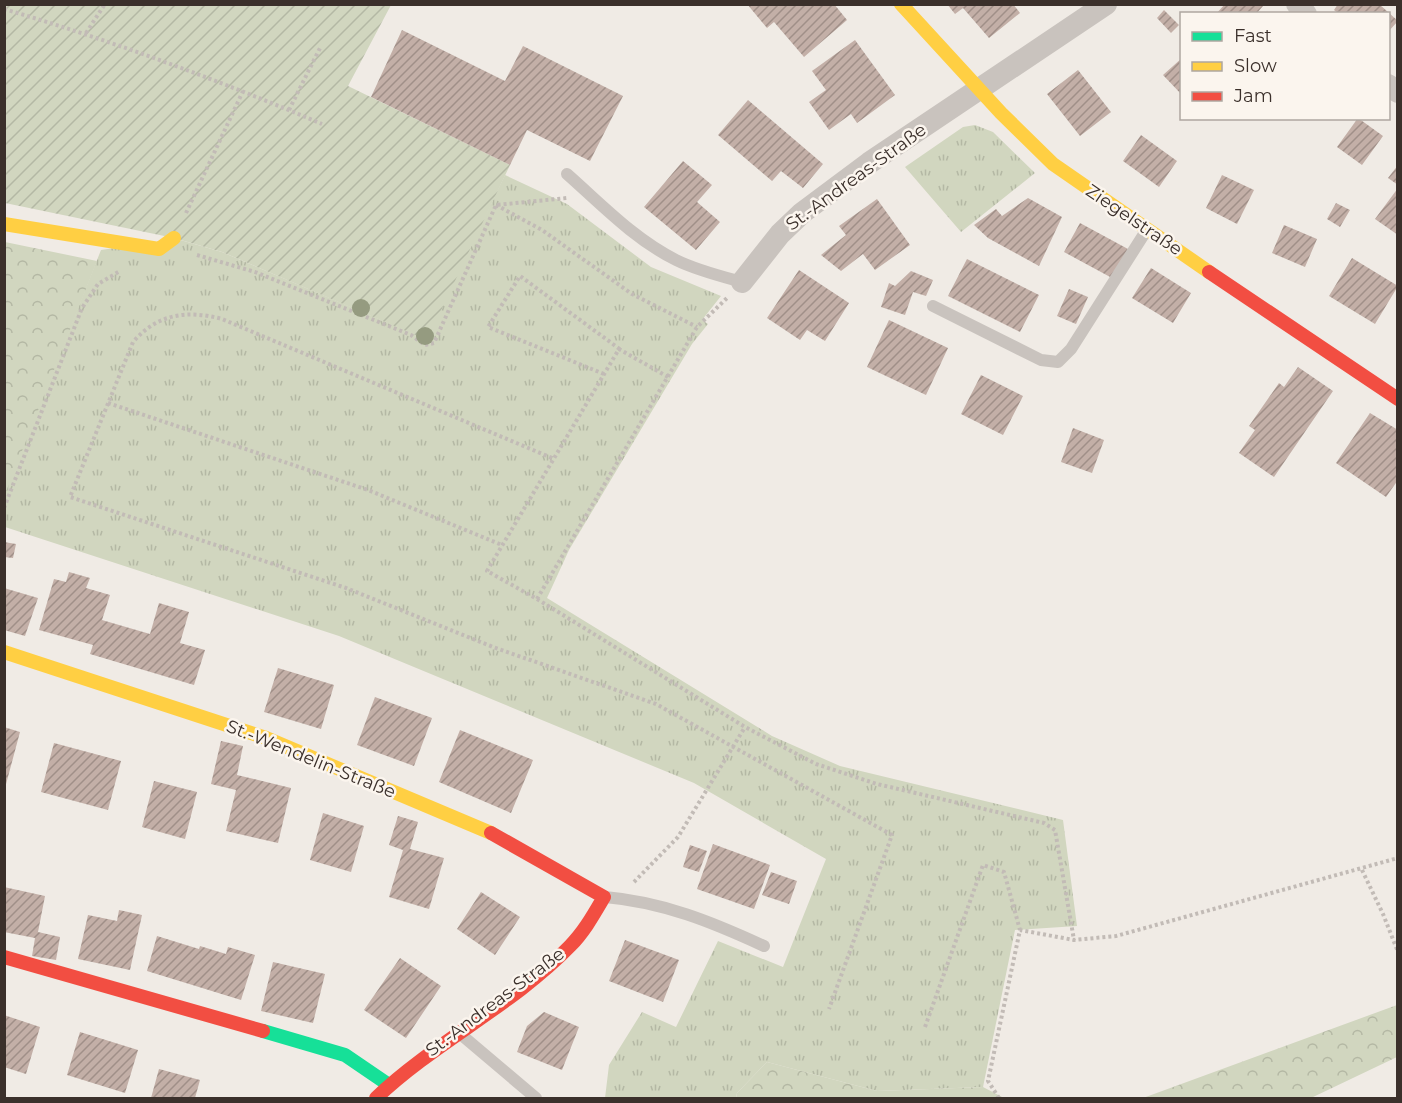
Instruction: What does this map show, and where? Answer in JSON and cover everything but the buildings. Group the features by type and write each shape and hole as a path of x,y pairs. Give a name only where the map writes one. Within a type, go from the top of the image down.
{"street":[{"name":"Ziegelstraße","path":"901,4 978,90 1053,164 1398,399"},
{"name":"St.-Andreas-Straße","path":"742,282 780,234 802,213 869,163 1106,4"},
{"path":"4,224 159,249 174,238"},
{"name":"St.-Wendelin-Straße","path":"4,652 266,738 471,824 515,845 604,897"},
{"name":"St.-Andreas-Straße","path":"376,1098 457,1031 532,978 570,946 586,927 604,897"},
{"path":"4,957 345,1055 389,1085"}],"lane":[{"path":"567,174 621,223 657,249 677,261 742,282"},
{"path":"933,306 1041,360 1058,362 1071,349 1147,230"},
{"path":"604,897 647,902 687,913 764,946"},
{"path":"457,1031 536,1098"}],"path":[{"path":"86,33 105,4"},
{"path":"4,9 86,33 243,91 322,124"},
{"path":"289,110 320,48"},
{"path":"174,238 243,91"},
{"path":"496,205 552,200"},
{"path":"496,205 542,230 632,294 697,327"},
{"path":"159,249 201,255 255,272 411,335 424,345 434,343 496,205"},
{"path":"4,508 82,308 98,284 125,268"},
{"path":"604,374 488,327 520,276 622,351 668,376"},
{"path":"537,598 697,327 742,282"},
{"path":"552,458 222,319 196,312 162,320 144,329 134,342 70,497 346,588 493,647 656,704 892,836 829,1009"},
{"path":"622,351 619,349 552,458 487,572 537,598 745,727 816,764 877,784 1044,823 1055,830 1074,940"},
{"path":"108,403 368,490 502,545"},
{"path":"604,897 631,885 678,837 745,727"},
{"path":"1020,930 1074,940 1116,936 1362,870 1398,858"},
{"path":"925,1028 983,865 1004,872 1020,930 988,1081 999,1098"},
{"path":"1362,870 1398,952"}],"green space":[{"path":"5,5 391,5 348,86 510,165 427,340 222,252 174,238 5,203"},
{"path":"975,125 993,132 1035,173 961,232 905,167 963,127"},
{"path":"505,175 567,204 651,267 721,296 702,320 708,324 692,344 569,550 547,598 772,736 840,766 1063,820 1077,926 1015,930 983,1087 877,1091 767,1062 737,1093 736,1098 605,1098 609,1065 642,1012 676,1027 718,941 783,967 826,859 694,783 339,636 5,527 4,494 101,250 177,239 222,252 426,339"},
{"path":"4,242 97,261 5,494"},
{"path":"1397,1005 1397,1057 1311,1098 1143,1098"},
{"path":"767,1062 877,1091 983,1087 1004,1098 736,1098 737,1093"}],"traffic: fast":[{"path":"263,1031 345,1055 389,1085"}],"traffic: slow":[{"path":"901,4 1001,113 1053,164 1209,272"},
{"path":"4,224 159,249 174,238"},
{"path":"4,652 266,738 491,833"}],"traffic: jam":[{"path":"1209,272 1398,399"},
{"path":"376,1098 424,1058 524,987 548,967 580,935 604,897 491,833"},
{"path":"4,957 263,1031"}]}
